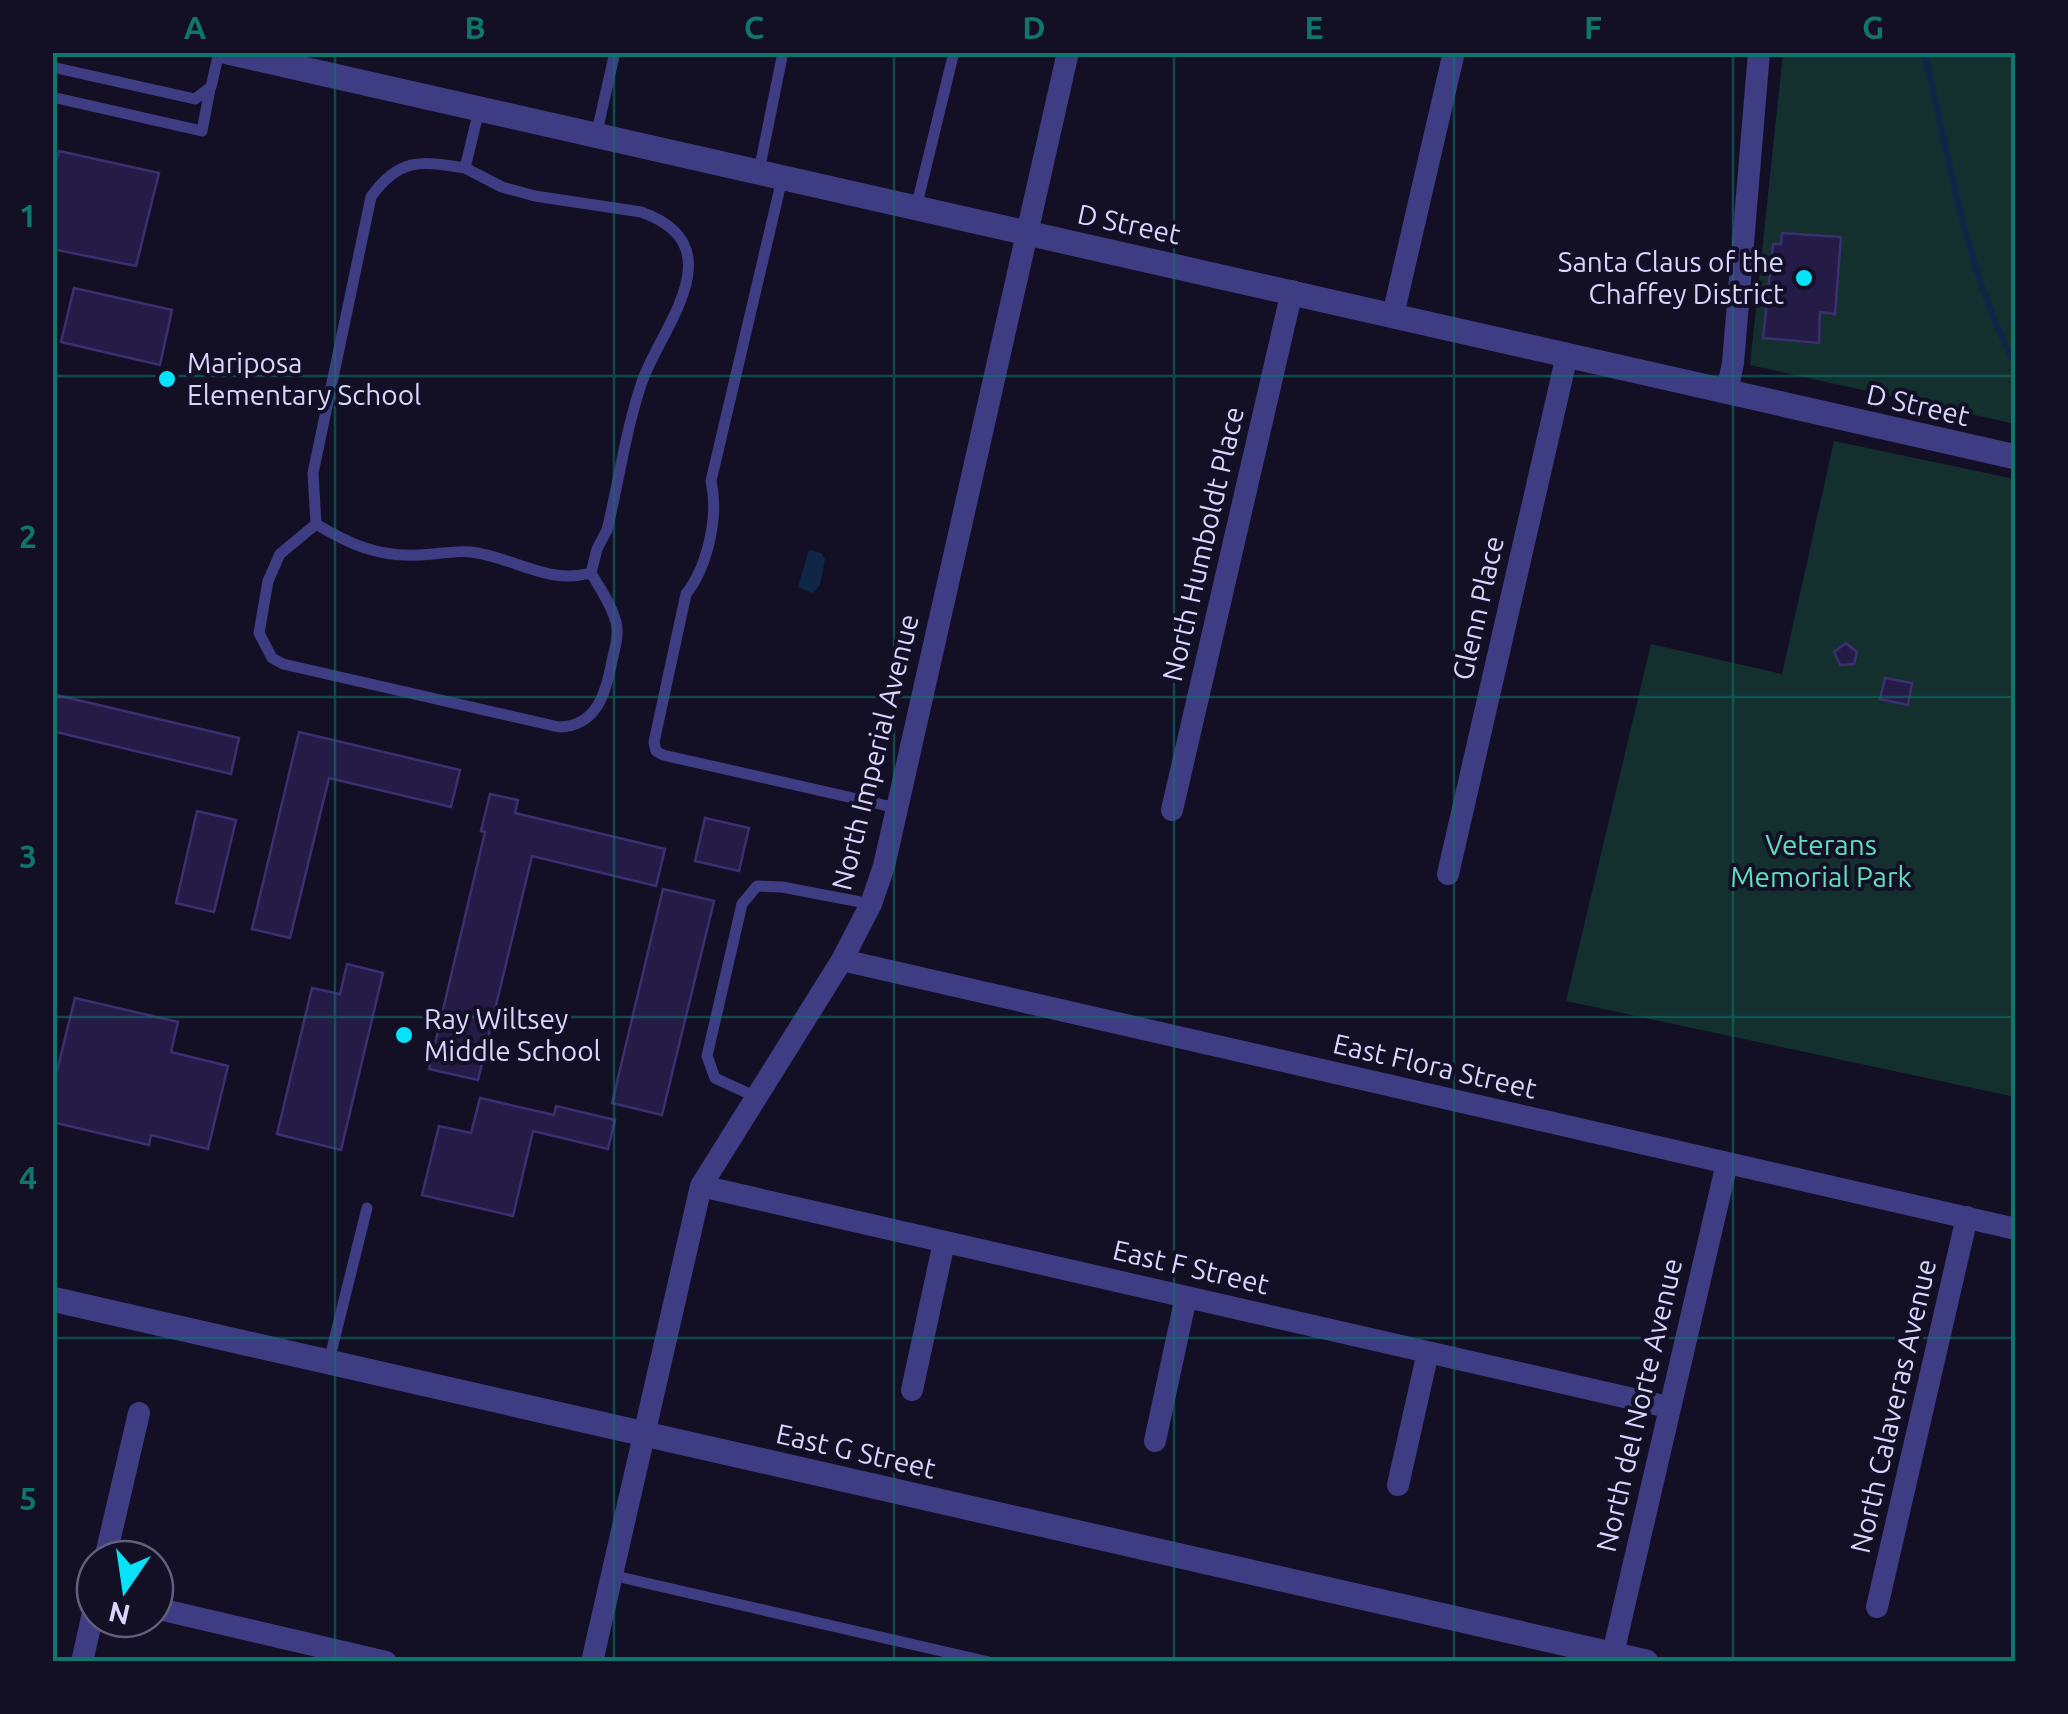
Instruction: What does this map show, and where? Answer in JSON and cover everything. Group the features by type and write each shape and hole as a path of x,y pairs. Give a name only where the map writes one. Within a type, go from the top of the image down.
{"street":[{"name":"D Street","path":"228,52 2016,457"},
{"name":"North Imperial Avenue","path":"592,1662 701,1186 842,960 871,904 884,866 1068,52"},
{"path":"1393,315 1454,52"},
{"path":"1727,392 1733,363 1758,52"},
{"name":"North Humboldt Place","path":"1172,810 1292,292"},
{"name":"Glenn Place","path":"1448,874 1567,355"},
{"name":"East Flora Street","path":"842,960 2016,1229"},
{"name":"North del Norte Avenue","path":"1612,1658 1727,1164"},
{"name":"East F Street","path":"701,1186 1668,1407"},
{"name":"North Calaveras Avenue","path":"1877,1608 1967,1217"},
{"path":"912,1390 944,1242"},
{"path":"1154,1441 1186,1296"},
{"name":"East G Street","path":"52,1299 1612,1658 1646,1662"},
{"path":"1398,1485 1428,1352"},
{"path":"110,1539 139,1412"},
{"path":"175,1613 336,1656 386,1662"}],"lane":[{"path":"52,98 202,131 219,52"},
{"path":"596,136 615,52"},
{"path":"782,52 771,176 711,481 716,502 699,577 686,594 654,742 656,751 663,756 897,808"},
{"path":"916,208 954,52"},
{"path":"52,68 195,99 210,88"},
{"path":"465,168 479,110"},
{"path":"428,162 465,168 534,196 641,212 672,226 687,255 687,284 674,321 642,382 607,530 591,572 609,604 618,632 608,685 584,722 558,727 296,668 272,658 258,634 272,568 280,554 316,524 312,472 372,197 381,183 409,164 428,162"},
{"path":"316,524 344,541 377,552 414,556 468,552 536,573 573,576 591,572"},
{"path":"756,1097 715,1078 707,1056 742,904 757,886 871,904"},
{"path":"329,1362 367,1208"},
{"path":"611,1576 989,1662"}],"green space":[{"path":"1783,53 2015,53 2015,424 1750,365"},
{"name":"Veterans Memorial Park","path":"1834,441 2015,479 2015,1097 1566,1001 1651,644 1782,674"}],"water":[{"path":"809,550 821,553 825,559 820,585 813,593 798,587"}],"building":[{"path":"59,151 159,173 136,266 52,249 52,179"},
{"name":"Santa Claus of the Chaffey District","path":"1782,233 1841,237 1835,314 1820,312 1819,343 1763,338 1773,244 1781,244"},
{"path":"74,288 172,310 160,365 61,342"},
{"path":"1846,643 1857,652 1854,664 1840,665 1834,652"},
{"path":"1885,678 1912,683 1908,705 1880,699"},
{"path":"52,694 239,738 231,774 52,731"},
{"path":"299,732 460,770 451,807 329,778 290,938 252,929"},
{"path":"490,794 518,800 515,813 665,849 656,886 532,856 478,1080 429,1069 485,832 481,831"},
{"path":"197,811 236,820 214,912 176,903"},
{"path":"705,818 749,828 739,871 695,861"},
{"path":"663,889 714,901 662,1115 612,1103"},
{"path":"347,964 383,973 341,1150 277,1134 312,988 340,994"},
{"path":"75,998 178,1022 171,1052 228,1066 208,1149 151,1135 149,1145 52,1122 52,1091"},
{"path":"480,1098 554,1115 556,1106 615,1120 608,1149 533,1131 513,1216 422,1195 439,1126 471,1133"}],"waterway":[{"path":"1924,52 1972,253 2016,366"}],"place":[{"name":"Santa Claus of the Chaffey District","path":"1804,278"},
{"name":"Mariposa Elementary School","path":"167,379"},
{"name":"Ray Wiltsey Middle School","path":"404,1035"}]}
